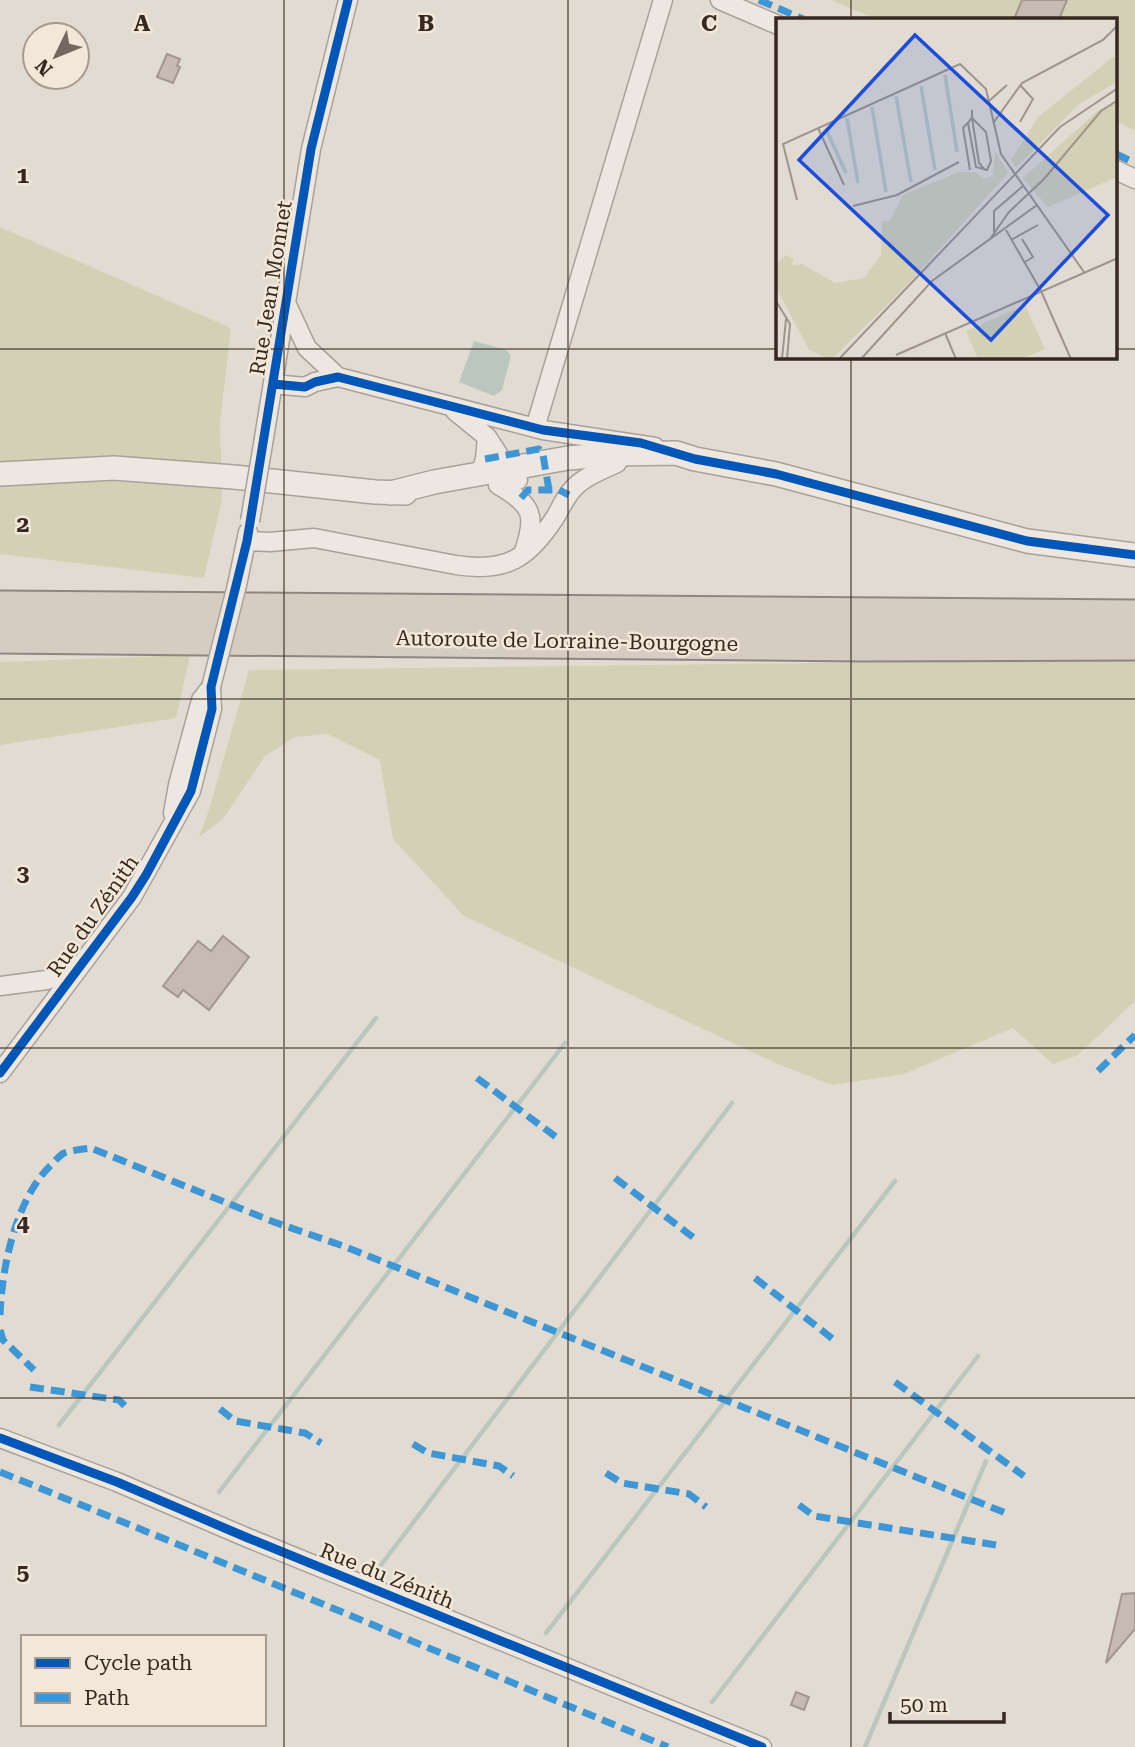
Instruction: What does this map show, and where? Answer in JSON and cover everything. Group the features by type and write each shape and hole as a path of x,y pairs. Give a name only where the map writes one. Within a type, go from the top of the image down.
{"highway":[{"name":"Autoroute de Lorraine-Bourgogne","path":"0,608 1135,617"},
{"name":"Autoroute de Lorraine-Bourgogne","path":"0,636 847,644 1135,643"}],"street":[{"name":"Rue Jean Monnet","path":"211,687 247,541 312,149 348,0"},
{"path":"536,428 663,0"},
{"path":"720,0 776,24"},
{"path":"1118,171 1135,179"},
{"path":"286,303 307,348 338,377 536,428 641,443 686,456 776,474 1027,541 1135,555"},
{"path":"273,384 305,387 338,377"},
{"path":"440,402 466,418 487,437 501,477"},
{"path":"487,437 485,459 521,498 531,519 523,554"},
{"path":"501,477 686,456"},
{"path":"0,474 114,468 391,493 433,493 580,457 686,456"},
{"path":"247,541 314,538 473,567 504,564 523,554 541,539 579,483 617,463"},
{"name":"Rue du Zénith","path":"0,1073 6,1050 84,961 139,886 191,791 212,709 211,687"},
{"path":"0,986 47,980 84,961"},
{"name":"Rue du Zénith","path":"0,1438 117,1482 762,1747"}],"shaded area":[{"path":"831,0 1135,0 1135,130 1118,123 1118,18 874,18"},
{"path":"0,227 231,328 220,424 222,499 204,578 0,554"},
{"path":"474,341 506,350 511,355 502,390 494,396 459,382"},
{"path":"190,655 176,718 0,745 0,662"},
{"path":"1135,659 1135,1001 1078,1055 1053,1064 1013,1028 904,1074 832,1085 775,1063 464,916 393,839 380,760 327,734 295,737 265,756 223,819 199,837 249,670"}],"building":[{"path":"1022,0 1067,0 1059,18 1014,18"},
{"path":"167,54 180,59 177,66 180,67 173,83 157,77"},
{"path":"223,936 249,957 209,1010 183,990 178,997 163,986 198,941 211,951"},
{"path":"1135,1593 1135,1629 1106,1663 1122,1594"},
{"path":"796,1692 809,1697 804,1710 791,1705"}],"waterway":[{"path":"59,1425 376,1018"},
{"path":"219,1492 565,1043"},
{"path":"381,1565 732,1103"},
{"path":"546,1633 895,1181"},
{"path":"712,1702 978,1356"},
{"path":"865,1747 986,1461"}],"marked path":[{"path":"759,0 801,18"},
{"path":"1118,155 1135,163"},
{"path":"485,459 539,449 543,455 549,490"},
{"path":"521,498 528,490 559,490 569,495"},
{"path":"1098,1071 1135,1035"},
{"path":"477,1078 556,1137"},
{"path":"0,1315 4,1276 13,1234 29,1195 61,1155 91,1148 274,1222 346,1247 1008,1514"},
{"path":"615,1178 694,1238"},
{"path":"755,1278 834,1340"},
{"path":"0,1330 3,1340 34,1370"},
{"path":"895,1382 1024,1476"},
{"path":"30,1387 119,1400 128,1409"},
{"path":"220,1409 235,1421 305,1433 321,1443"},
{"path":"413,1444 428,1453 499,1466 513,1476"},
{"path":"0,1472 668,1747"},
{"path":"606,1473 622,1483 689,1494 706,1507"},
{"path":"799,1505 814,1516 996,1545"}],"cycle path":[{"path":"0,1073 132,897 191,791 212,709 211,687 247,541 311,149 348,0"},
{"path":"273,384 305,387 338,377 543,430 641,443 695,459 776,474 1027,541 1135,555"},
{"path":"0,1438 117,1482 762,1747"}]}
